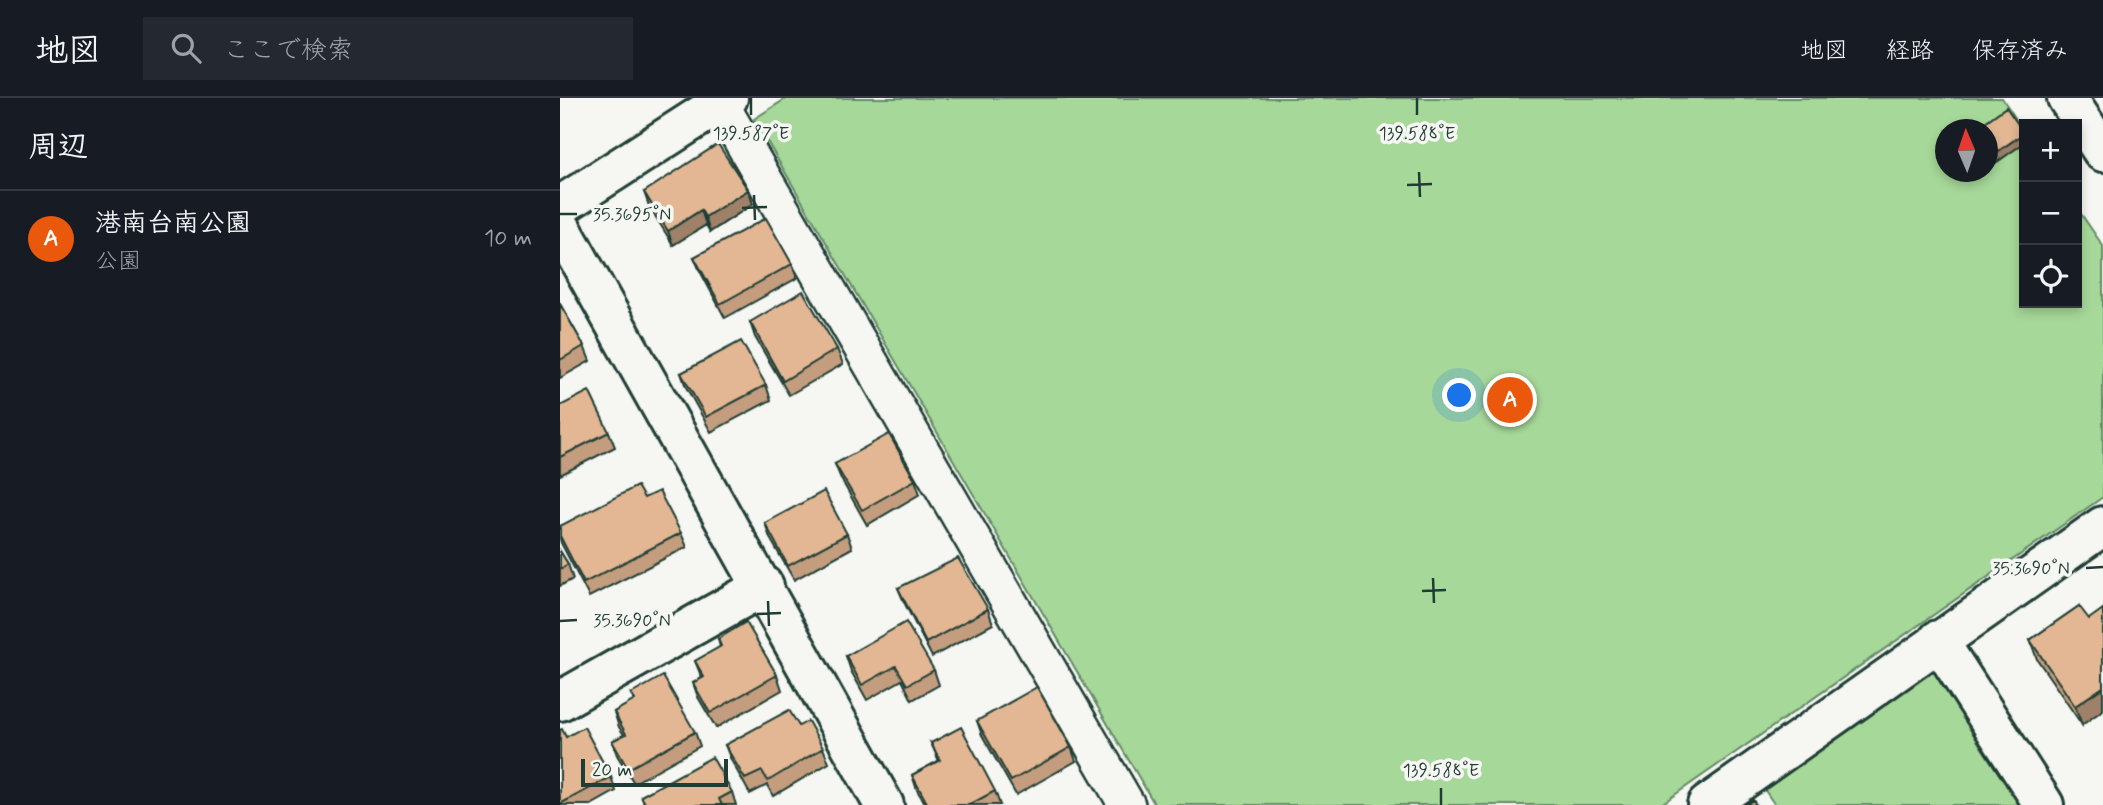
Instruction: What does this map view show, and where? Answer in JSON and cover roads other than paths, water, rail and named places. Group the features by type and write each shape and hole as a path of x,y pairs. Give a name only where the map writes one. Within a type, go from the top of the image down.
{"street":[{"path":"2067,98 2103,152"},
{"path":"560,206 721,100 1127,805"},
{"path":"560,226 764,586 878,803"},
{"path":"1707,805 2103,526"},
{"path":"560,701 764,586"},
{"path":"1938,640 2044,805"}],"place":[{"name":"港南台南公園","path":"1510,400"}]}
